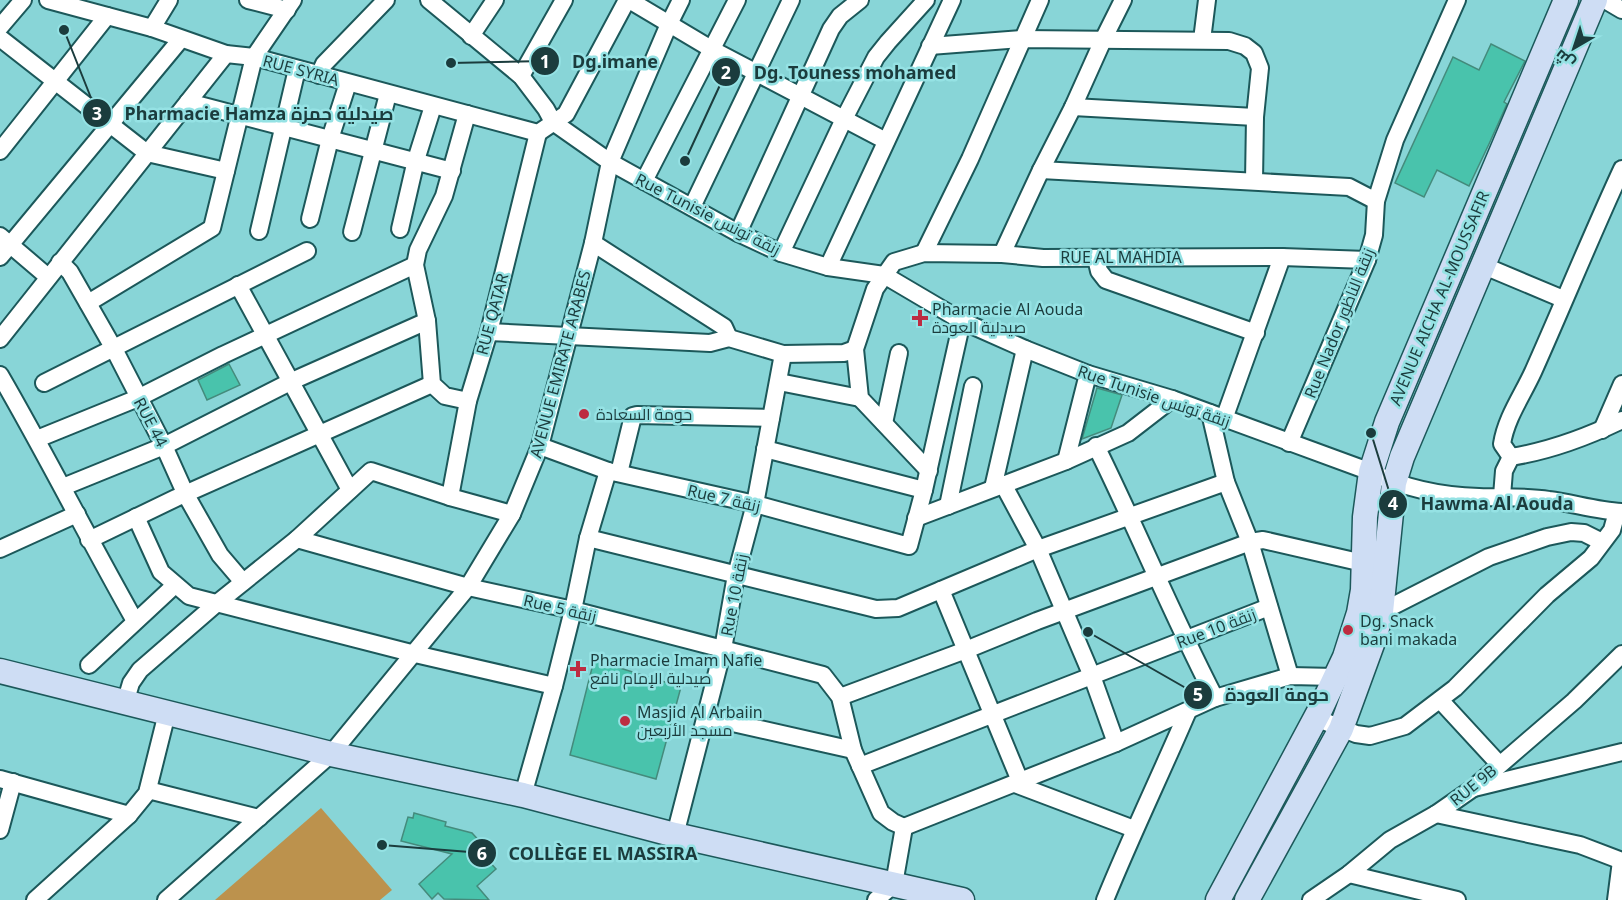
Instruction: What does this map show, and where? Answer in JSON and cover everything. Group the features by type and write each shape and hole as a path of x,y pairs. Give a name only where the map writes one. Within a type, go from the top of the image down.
{"main road":[{"name":"AVENUE AICHA AL-MOUSSAFIR","path":"1218,900 1316,718 1345,657 1359,613 1363,590 1365,517 1371,472 1387,422 1566,0"},
{"name":"AVENUE AICHA AL-MOUSSAFIR","path":"1247,900 1341,729 1375,636 1381,612 1394,483 1402,457 1595,0"},
{"path":"0,671 331,754 523,795 675,835 962,900"}],"street":[{"path":"0,27 24,0"},
{"name":"RUE SYRIA","path":"48,0 152,28 226,54 254,57 538,133"},
{"path":"152,28 170,0"},
{"path":"88,303 212,228 254,57 290,5 248,0"},
{"path":"319,75 324,64 386,0"},
{"path":"471,36 495,0"},
{"path":"521,76 564,0"},
{"path":"538,133 566,114 628,0 713,50 886,141"},
{"name":"AVENUE EMIRATE ARABES","path":"166,900 331,754 468,587 512,514 540,446 593,243 610,162 681,0"},
{"path":"644,181 713,50 736,0"},
{"path":"692,207 791,0"},
{"path":"738,233 831,29 840,16 860,0"},
{"path":"781,253 876,57 926,0"},
{"path":"828,267 952,0"},
{"path":"924,253 970,159 1040,0"},
{"path":"1002,254 1123,0"},
{"path":"1202,40 1207,0"},
{"name":"Rue Nador زنقة الناظور","path":"1289,443 1367,260 1374,235 1376,201 1395,140 1457,0"},
{"path":"1605,0 1622,10"},
{"name":"Rue Tunisie زنقة تونس","path":"431,1 521,76 553,122 610,162 738,233 781,253 828,267 884,275 962,321 1026,350 1088,374 1172,399 1371,472 1394,483 1417,490 1453,496 1502,496 1548,500 1619,512"},
{"path":"0,151 107,16"},
{"path":"0,38 147,153 226,171"},
{"path":"930,46 1022,39 1104,38 1229,41 1245,46 1254,53 1260,68 1254,181"},
{"path":"48,277 3,246 181,39"},
{"path":"0,339 226,54"},
{"path":"259,231 297,69"},
{"path":"310,219 330,139 348,83"},
{"path":"352,232 388,94"},
{"path":"188,102 452,171"},
{"path":"400,229 416,160 433,106"},
{"path":"1073,107 1256,117"},
{"path":"467,114 444,195 418,250 415,265 426,321 432,384 445,396 468,401"},
{"name":"RUE QATAR","path":"450,497 468,401 489,332 538,133"},
{"path":"1511,457 1502,444 1504,429 1532,374 1622,169"},
{"path":"1041,170 1349,187 1376,201"},
{"path":"593,243 724,327 729,338"},
{"path":"44,383 307,251"},
{"name":"RUE AL MAHDIA","path":"884,275 894,262 924,253 1002,254 1043,258 1282,257 1367,260"},
{"path":"1282,257 1256,333 1217,416 1226,482 1250,542 1290,676"},
{"path":"1096,258 1099,271 1106,280 1256,333"},
{"name":"RUE 44","path":"60,262 70,272 114,349 164,446 186,495 220,555 243,582"},
{"path":"37,439 138,398 415,265"},
{"path":"1482,265 1563,299"},
{"path":"860,398 855,349 875,289 884,275"},
{"path":"238,285 350,490"},
{"path":"63,487 164,446 292,381 426,321"},
{"path":"916,518 929,471 962,321"},
{"path":"489,332 710,343 729,338 783,354 844,353 855,349"},
{"path":"1026,350 998,486 1038,549 1092,676 1116,743"},
{"path":"884,423 899,353"},
{"name":"Rue 10 زنقة","path":"675,835 723,649 736,575 754,504 783,354"},
{"path":"1066,461 1088,374"},
{"path":"0,375 135,621"},
{"path":"779,382 860,398 929,471"},
{"path":"89,540 432,384"},
{"path":"1602,430 1622,384"},
{"path":"948,506 973,386"},
{"path":"916,518 1066,461 1128,433 1172,399"},
{"path":"523,795 554,686 588,538 633,416 771,418"},
{"path":"1511,457 1534,453 1602,430 1622,420"},
{"name":"Rue 7 زنقة","path":"540,446 613,472 754,504 909,546 916,518"},
{"path":"1096,446 1131,517 1185,639 1215,698"},
{"path":"765,449 924,490"},
{"path":"1502,496 1504,471 1511,457"},
{"path":"125,703 131,683 140,670 216,604 297,539 371,471 450,497 512,514"},
{"path":"588,538 876,609 898,608 1038,549 1226,482"},
{"path":"1570,532 1573,505"},
{"path":"1316,718 1356,734 1370,736 1405,726 1440,700 1486,658 1547,595 1591,558 1612,530 1619,512"},
{"path":"0,549 77,514"},
{"path":"136,517 161,572 189,596 415,654 554,686"},
{"path":"1381,612 1489,557 1547,537 1570,532 1584,533 1602,542"},
{"name":"Rue 5 زنقة","path":"297,539 468,587 573,610 822,675 840,697"},
{"path":"1335,677 1290,676 1215,698 1116,743 904,827 882,813 853,750 840,697 966,650 1064,610 1250,542 1263,540 1363,563"},
{"path":"89,664 175,585"},
{"path":"941,590 993,715 1017,783 1134,829"},
{"name":"Rue 10 زنقة","path":"860,766 1269,607"},
{"name":"RUE 9B","path":"1311,900 1349,874 1389,840 1436,814 1472,789 1574,701 1622,654"},
{"path":"1440,700 1499,764"},
{"path":"1105,900 1134,829 1188,711"},
{"path":"35,900 129,815 148,790 167,713"},
{"path":"706,717 853,750"},
{"path":"1472,789 1622,752"},
{"path":"0,830 7,780 129,815"},
{"path":"148,790 259,818"},
{"path":"1436,814 1580,845 1621,861 1616,900"},
{"path":"876,900 894,884 904,827"},
{"path":"1349,874 1457,900"}],"shaded area":[{"path":"321,808 392,890 380,900 215,900"}],"building":[{"path":"1491,44 1525,61 1504,102 1507,104 1469,186 1437,170 1424,197 1395,183 1453,57 1479,70"},
{"path":"229,364 240,385 207,400 198,380"},
{"path":"1097,388 1122,395 1111,428 1082,439"},
{"name":"Masjid Al Arbaiin مسجد الأربعين","path":"594,660 681,687 656,779 570,755"},
{"path":"414,813 446,822 445,826 472,833 491,854 486,858 496,869 477,886 489,900 444,899 438,893 432,899 419,884 452,854 401,841 408,817 413,818"}],"place":[{"name":"Pharmacie Hamza صيدلية حمزة","path":"64,30"},
{"name":"Dg.imane","path":"451,63"},
{"name":"Dg. Touness mohamed","path":"685,161"},
{"name":"Pharmacie Al Aouda صيدلية العودة","path":"920,318"},
{"name":"حومة السعادة","path":"584,414"},
{"name":"Hawma Al Aouda","path":"1371,433"},
{"name":"Dg. Snack bani makada","path":"1348,630"},
{"name":"حومة العودة","path":"1088,632"},
{"name":"Pharmacie Imam Nafie صيدلية الإمام نافع","path":"578,669"},
{"name":"Masjid Al Arbaiin مسجد الأربعين","path":"625,721"},
{"name":"COLLÈGE EL MASSIRA","path":"382,845"}]}
